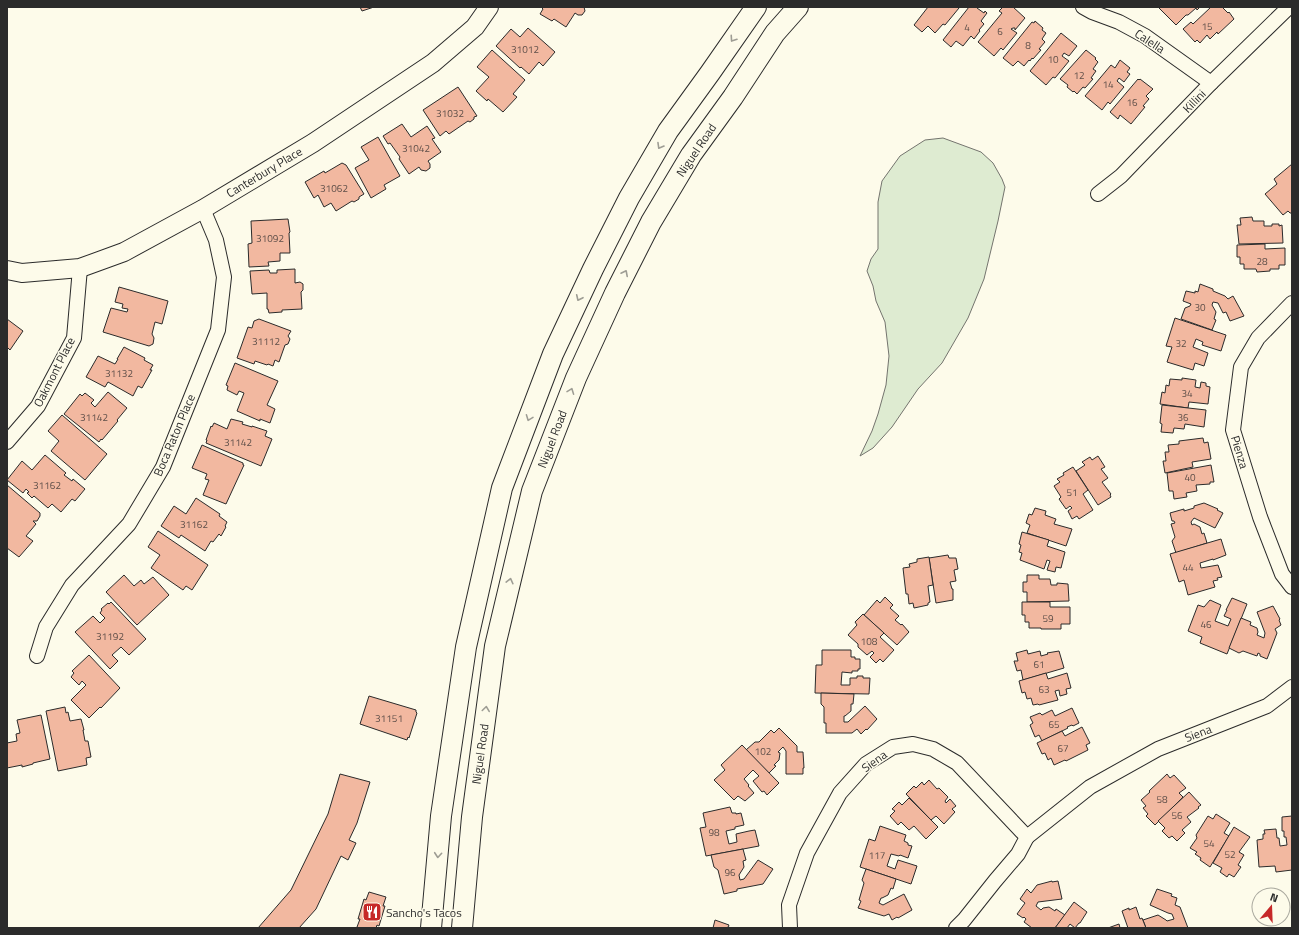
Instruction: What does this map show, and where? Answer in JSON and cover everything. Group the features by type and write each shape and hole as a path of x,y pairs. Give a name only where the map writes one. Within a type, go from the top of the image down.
{"main road":[{"path":"431,928 442,816 466,646 502,488 553,354 593,269 633,191 668,131 756,7"},
{"name":"Niguel Road","path":"462,928 472,817 495,646 532,491 576,378 615,293 651,222 691,155 733,97 775,33 798,7"},
{"path":"442,816 472,817"}],"street":[{"name":"Canterbury Place","path":"7,270 22,273 80,268 124,252 203,209 313,143 433,63 475,27 489,7"},
{"name":"Calella","path":"1083,7 1119,22 1145,36 1211,83"},
{"name":"Killini","path":"1098,194 1121,176 1211,83 1289,7"},
{"name":"Boca Raton Place","path":"37,656 46,627 72,585 129,524 163,467 218,330 224,277 216,240 203,209"},
{"name":"Oakmont Place","path":"7,442 38,406 74,338 80,268"},
{"name":"Pienza","path":"1292,303 1258,338 1241,367 1233,430 1260,517 1282,574 1292,587"},
{"name":"Siena","path":"956,928 1018,854 1027,837 1090,787 1158,749 1267,706 1292,687"},
{"name":"Siena","path":"790,928 789,905 807,854 840,793 866,764 893,747 913,744 933,749 957,763 1027,837"}],"green space":[{"path":"943,138 981,152 993,163 1005,187 984,279 968,318 942,363 918,389 892,427 873,448 860,456 878,414 886,385 889,356 885,322 876,301 873,286 867,271 871,259 878,249 878,202 882,181 900,156 925,140"}],"building":[{"path":"360,7 374,7 362,11"},
{"path":"542,7 584,7 585,11 582,15 575,13 566,27 554,19 552,21 540,14 543,9"},
{"path":"928,7 959,8 945,25 943,24 935,33 928,26 922,32 914,25"},
{"path":"969,7 978,7 977,8 984,13 985,11 987,13 981,21 984,24 974,39 971,36 963,46 956,41 951,47 943,40"},
{"path":"1003,7 1013,7 1025,18 1015,30 1015,28 1011,29 1017,33 1003,50 1001,48 994,56 978,42 1002,13 999,11"},
{"path":"1200,7 1186,15 1176,25 1159,8"},
{"path":"1211,7 1222,7 1228,13 1229,12 1234,19 1218,34 1217,32 1210,39 1207,35 1200,43 1197,40 1195,42 1183,29 1191,22 1193,24"},
{"path":"1035,21 1046,33 1042,39 1045,42 1039,49 1041,50 1024,66 1018,61 1013,66 1003,58 1032,22 1034,23"},
{"path":"528,28 555,52 543,66 539,62 529,74 521,67 520,68 496,46 511,29 520,37"},
{"path":"1061,33 1077,46 1069,56 1064,53 1062,56 1069,61 1055,78 1053,77 1046,85 1030,71"},
{"path":"492,50 525,80 513,94 517,97 503,112 476,91 489,77 477,67"},
{"path":"1086,50 1096,58 1095,59 1098,62 1093,69 1096,71 1091,78 1093,79 1077,94 1067,87 1068,85 1060,79"},
{"path":"1120,60 1130,68 1127,72 1130,74 1124,82 1119,78 1117,81 1124,87 1110,104 1108,102 1102,110 1085,96 1111,65 1115,68"},
{"path":"1138,79 1153,89 1146,96 1149,99 1143,106 1145,107 1131,124 1120,115 1118,119 1110,112"},
{"path":"458,87 477,116 470,122 468,121 449,134 446,131 440,136 423,110"},
{"path":"402,124 411,137 427,126 435,138 432,139 441,152 428,161 430,168 426,171 421,170 419,167 409,174 399,159 400,157 383,136"},
{"path":"378,137 400,176 384,185 386,189 371,198 355,168 369,160 361,147"},
{"path":"342,163 346,165 364,194 359,197 359,199 354,202 352,201 336,211 331,203 324,207 318,195 314,198 305,182"},
{"path":"1292,164 1292,213 1288,211 1283,215 1265,194 1277,184 1274,179"},
{"path":"1252,217 1253,221 1264,221 1264,226 1272,226 1272,224 1279,224 1279,226 1282,225 1283,243 1239,244 1237,225 1241,225 1240,218"},
{"path":"288,219 290,232 290,253 280,253 280,261 268,262 269,266 249,267 248,244 252,243 251,221"},
{"path":"1265,244 1265,249 1285,248 1285,265 1279,265 1279,269 1270,269 1270,271 1257,272 1256,269 1244,269 1244,264 1240,264 1240,257 1237,257 1237,245"},
{"path":"295,269 295,283 300,282 303,284 303,290 301,292 302,309 282,310 282,312 269,313 267,309 267,293 252,294 250,271 269,270 270,273 277,273 277,270"},
{"path":"1200,284 1213,289 1213,291 1225,296 1228,299 1233,296 1244,316 1230,321 1226,312 1223,313 1218,303 1213,302 1212,305 1216,312 1214,319 1216,320 1212,330 1181,319 1185,308 1191,304 1183,301 1186,291 1195,293 1195,291 1198,292"},
{"path":"119,287 168,301 162,324 155,322 152,334 154,338 153,344 149,346 103,332 111,308 127,312 128,309 122,308 123,304 115,302"},
{"path":"1175,318 1226,335 1221,351 1202,345 1203,342 1196,339 1193,347 1208,353 1204,366 1195,363 1193,370 1167,362 1172,347 1166,346"},
{"path":"7,319 23,331 10,350 7,347"},
{"path":"259,319 291,331 288,336 290,339 288,344 285,345 279,362 275,360 273,366 255,361 254,364 237,358 248,327 252,328 254,321"},
{"path":"124,347 145,358 144,360 153,365 150,370 152,370 142,388 138,386 133,396 108,382 105,387 86,377 98,356 115,364"},
{"path":"235,363 278,381 267,405 275,409 270,423 260,419 260,421 237,411 244,393 239,391 237,395 227,390 228,386 226,385"},
{"path":"1182,378 1196,380 1195,387 1200,388 1201,382 1206,383 1206,386 1210,387 1208,404 1189,402 1188,408 1160,404 1162,392 1165,393 1166,385 1169,386 1170,379 1182,380"},
{"path":"108,392 127,408 117,420 118,421 99,442 64,414 80,394 82,396 85,393 94,400 91,403 95,407"},
{"path":"1162,405 1206,410 1204,427 1185,424 1184,429 1174,428 1173,433 1161,432 1162,424 1160,423"},
{"path":"62,415 107,454 85,480 51,451 59,441 48,431"},
{"path":"231,419 243,422 242,424 267,431 265,436 272,439 261,466 206,443 211,426 212,427 214,423 227,429"},
{"path":"1203,438 1204,443 1208,442 1211,459 1192,462 1193,467 1165,473 1163,461 1166,461 1165,452 1169,452 1168,445 1179,444 1179,441"},
{"path":"202,445 243,463 244,465 226,504 203,495 209,480 205,479 207,474 192,468"},
{"path":"45,455 66,473 64,475 72,481 73,479 85,489 75,501 72,499 61,512 52,504 48,508 34,496 32,498 27,493 29,492 26,489 23,493 7,480 22,461 32,470"},
{"path":"1098,456 1105,467 1101,469 1108,478 1102,482 1111,494 1111,497 1098,505 1076,471 1085,465 1082,462 1090,457 1092,460"},
{"path":"1211,465 1214,482 1210,482 1210,484 1196,485 1197,491 1186,493 1187,497 1174,499 1173,491 1169,491 1167,473"},
{"path":"1073,467 1088,490 1083,494 1093,510 1079,519 1077,516 1072,519 1068,511 1072,508 1070,506 1066,509 1059,499 1061,497 1054,486 1060,482 1057,479 1064,475 1063,473"},
{"path":"7,485 40,513 37,521 33,521 36,524 26,536 33,541 19,557 7,548"},
{"path":"196,498 220,514 219,516 227,522 221,536 219,534 213,542 211,541 205,551 181,535 179,538 161,526 174,506 186,514"},
{"path":"1204,503 1218,509 1217,510 1223,513 1215,528 1194,518 1191,522 1192,525 1194,524 1200,527 1202,534 1204,533 1207,543 1176,553 1172,541 1175,537 1171,524 1175,523 1172,521 1170,513 1184,509 1184,511"},
{"path":"1035,508 1046,511 1045,515 1056,519 1054,524 1072,529 1066,546 1027,533 1030,525 1026,523 1029,514 1032,515"},
{"path":"158,531 208,565 192,590 186,586 183,590 151,568 160,555 148,547"},
{"path":"1022,532 1049,540 1047,546 1065,552 1061,568 1056,567 1055,572 1047,570 1050,561 1047,560 1044,569 1020,560 1022,553 1019,552 1021,545 1019,544"},
{"path":"1221,539 1226,555 1200,563 1201,568 1218,565 1222,577 1213,581 1215,587 1188,595 1184,580 1179,582 1170,554"},
{"path":"948,555 949,558 956,558 958,569 954,570 956,581 950,582 953,589 953,600 936,603 929,558"},
{"path":"929,557 933,585 928,586 930,602 928,605 914,608 913,603 909,604 908,594 906,594 903,568 910,567 909,564 917,562 917,559"},
{"path":"124,575 134,586 141,580 144,584 153,577 169,595 137,625 106,592"},
{"path":"1027,575 1039,575 1039,579 1050,579 1051,585 1057,585 1057,583 1068,584 1069,601 1027,602 1027,592 1023,592 1023,582 1027,582"},
{"path":"885,597 893,605 890,608 899,616 895,620 901,625 902,624 909,632 897,645 864,615 877,600 880,603"},
{"path":"1232,598 1247,604 1227,654 1200,643 1202,637 1188,631 1198,605 1204,607 1210,600 1221,605 1215,621 1228,626 1231,619 1224,616"},
{"path":"111,602 146,639 129,655 121,647 112,655 118,661 110,669 75,632 93,616 100,623 105,618 100,613 102,610 101,609"},
{"path":"1022,602 1050,602 1050,607 1070,607 1070,624 1061,624 1061,629 1029,628 1029,622 1025,622 1025,615 1022,615"},
{"path":"1273,606 1280,619 1281,625 1275,629 1277,633 1267,659 1260,656 1258,653 1257,656 1243,651 1239,653 1229,648 1241,618 1251,622 1250,625 1257,628 1257,635 1264,638 1265,633 1257,612"},
{"path":"863,614 884,633 880,637 894,650 883,662 880,659 876,663 870,657 874,653 872,651 867,655 848,635 857,625 855,622"},
{"path":"822,650 851,650 851,657 860,659 860,669 858,669 858,671 852,671 852,673 842,672 841,685 850,685 850,678 857,678 857,676 870,678 869,694 815,693 816,665 822,665"},
{"path":"1027,650 1028,654 1040,651 1041,656 1048,654 1047,653 1059,651 1064,668 1023,680 1021,670 1017,671 1014,661 1018,661 1016,653"},
{"path":"89,655 120,688 89,718 71,700 86,685 82,681 79,685 71,677 74,673 72,671"},
{"path":"1046,673 1048,679 1067,673 1071,688 1066,689 1067,694 1060,696 1059,690 1055,691 1058,700 1033,705 1031,698 1027,699 1025,692 1022,693 1019,681"},
{"path":"821,693 854,694 853,704 851,704 851,711 844,716 844,722 848,722 865,706 877,719 861,734 857,729 852,733 826,733 826,723 824,723 824,707 821,704"},
{"path":"369,696 416,710 417,713 407,740 360,724"},
{"path":"65,707 70,721 81,719 85,741 88,741 91,757 86,758 87,765 58,771 46,711"},
{"path":"1072,708 1079,723 1067,727 1068,728 1042,741 1039,735 1035,737 1030,725 1033,723 1030,717 1040,713 1042,715 1052,710 1055,716"},
{"path":"41,715 50,759 22,767 22,765 7,768 7,743 17,741 16,734 20,733 17,720"},
{"path":"1082,727 1090,743 1086,745 1088,750 1054,765 1051,758 1048,760 1045,753 1042,754 1037,743 1062,731 1065,736"},
{"path":"779,728 797,746 797,752 803,752 803,774 786,774 786,751 783,747 778,752 780,753 779,760 774,765 776,766 769,773 746,750 755,742 759,742 771,730 774,733"},
{"path":"742,745 779,783 767,795 764,791 762,792 753,781 759,776 753,770 744,779 754,793 745,801 738,796 734,800 714,780 725,770 721,765"},
{"path":"340,774 370,782 357,823 349,840 356,843 348,860 341,856 316,909 299,928 258,928 291,890 328,814"},
{"path":"1167,774 1170,778 1174,775 1186,788 1179,793 1183,797 1155,825 1146,816 1148,814 1143,808 1146,806 1141,800"},
{"path":"929,780 937,789 939,788 948,797 945,801 946,803 950,799 956,806 952,809 955,812 944,824 936,816 931,820 906,794 914,786 916,788 922,782 924,785"},
{"path":"1189,792 1201,805 1187,817 1191,822 1182,830 1185,833 1177,841 1172,836 1169,838 1162,831 1165,828 1158,821"},
{"path":"909,798 938,827 926,839 914,826 909,830 901,822 898,825 890,816 895,811 892,809 899,802 902,805"},
{"path":"730,807 732,813 741,813 744,825 726,831 729,844 737,842 736,834 755,830 759,846 706,856 700,828 706,827 703,813"},
{"path":"1216,814 1230,823 1224,833 1229,836 1210,867 1200,860 1201,858 1195,854 1197,852 1190,848 1208,816 1213,819"},
{"path":"1292,816 1292,870 1276,872 1275,866 1259,867 1257,840 1263,839 1263,834 1265,834 1264,830 1276,829 1280,846 1287,845 1286,837 1284,837 1284,831 1282,831 1282,817"},
{"path":"880,826 906,835 904,841 908,843 908,845 912,846 908,858 891,854 887,866 895,869 898,860 917,866 911,884 860,867 869,839 875,841"},
{"path":"1234,827 1250,837 1239,852 1244,855 1238,865 1241,867 1234,877 1229,874 1227,877 1220,872 1222,868 1213,863"},
{"path":"743,849 746,860 743,861 744,867 739,875 740,880 744,879 758,860 773,869 763,884 737,889 737,891 724,894 718,870 714,867 711,855"},
{"path":"866,869 896,879 893,889 891,888 888,895 881,898 879,903 883,905 904,894 912,910 892,920 889,914 884,916 858,908 861,901 859,900 864,883 862,880"},
{"path":"1058,881 1062,899 1038,902 1036,906 1041,910 1049,907 1055,911 1056,909 1065,915 1055,928 1032,928 1024,922 1026,919 1024,917 1023,918 1017,914 1025,903 1020,899 1027,889 1031,893 1037,885"},
{"path":"1157,889 1172,894 1171,896 1177,898 1175,905 1180,907 1188,928 1146,928 1143,920 1158,915 1167,921 1174,919 1172,914 1150,905"},
{"path":"369,892 386,897 383,906 385,906 379,926 377,925 376,928 359,928 357,927 360,919 358,919 364,899 366,900"},
{"path":"1074,902 1087,912 1080,923 1075,928 1070,924 1067,928 1055,928"},
{"path":"1136,907 1140,919 1142,918 1146,928 1128,928 1122,911"},
{"path":"715,920 729,925 728,927 732,928 713,928"},
{"path":"1119,924 1120,928 1108,928"}],"place":[{"name":"Sancho's Tacos","path":"372,912"}]}
